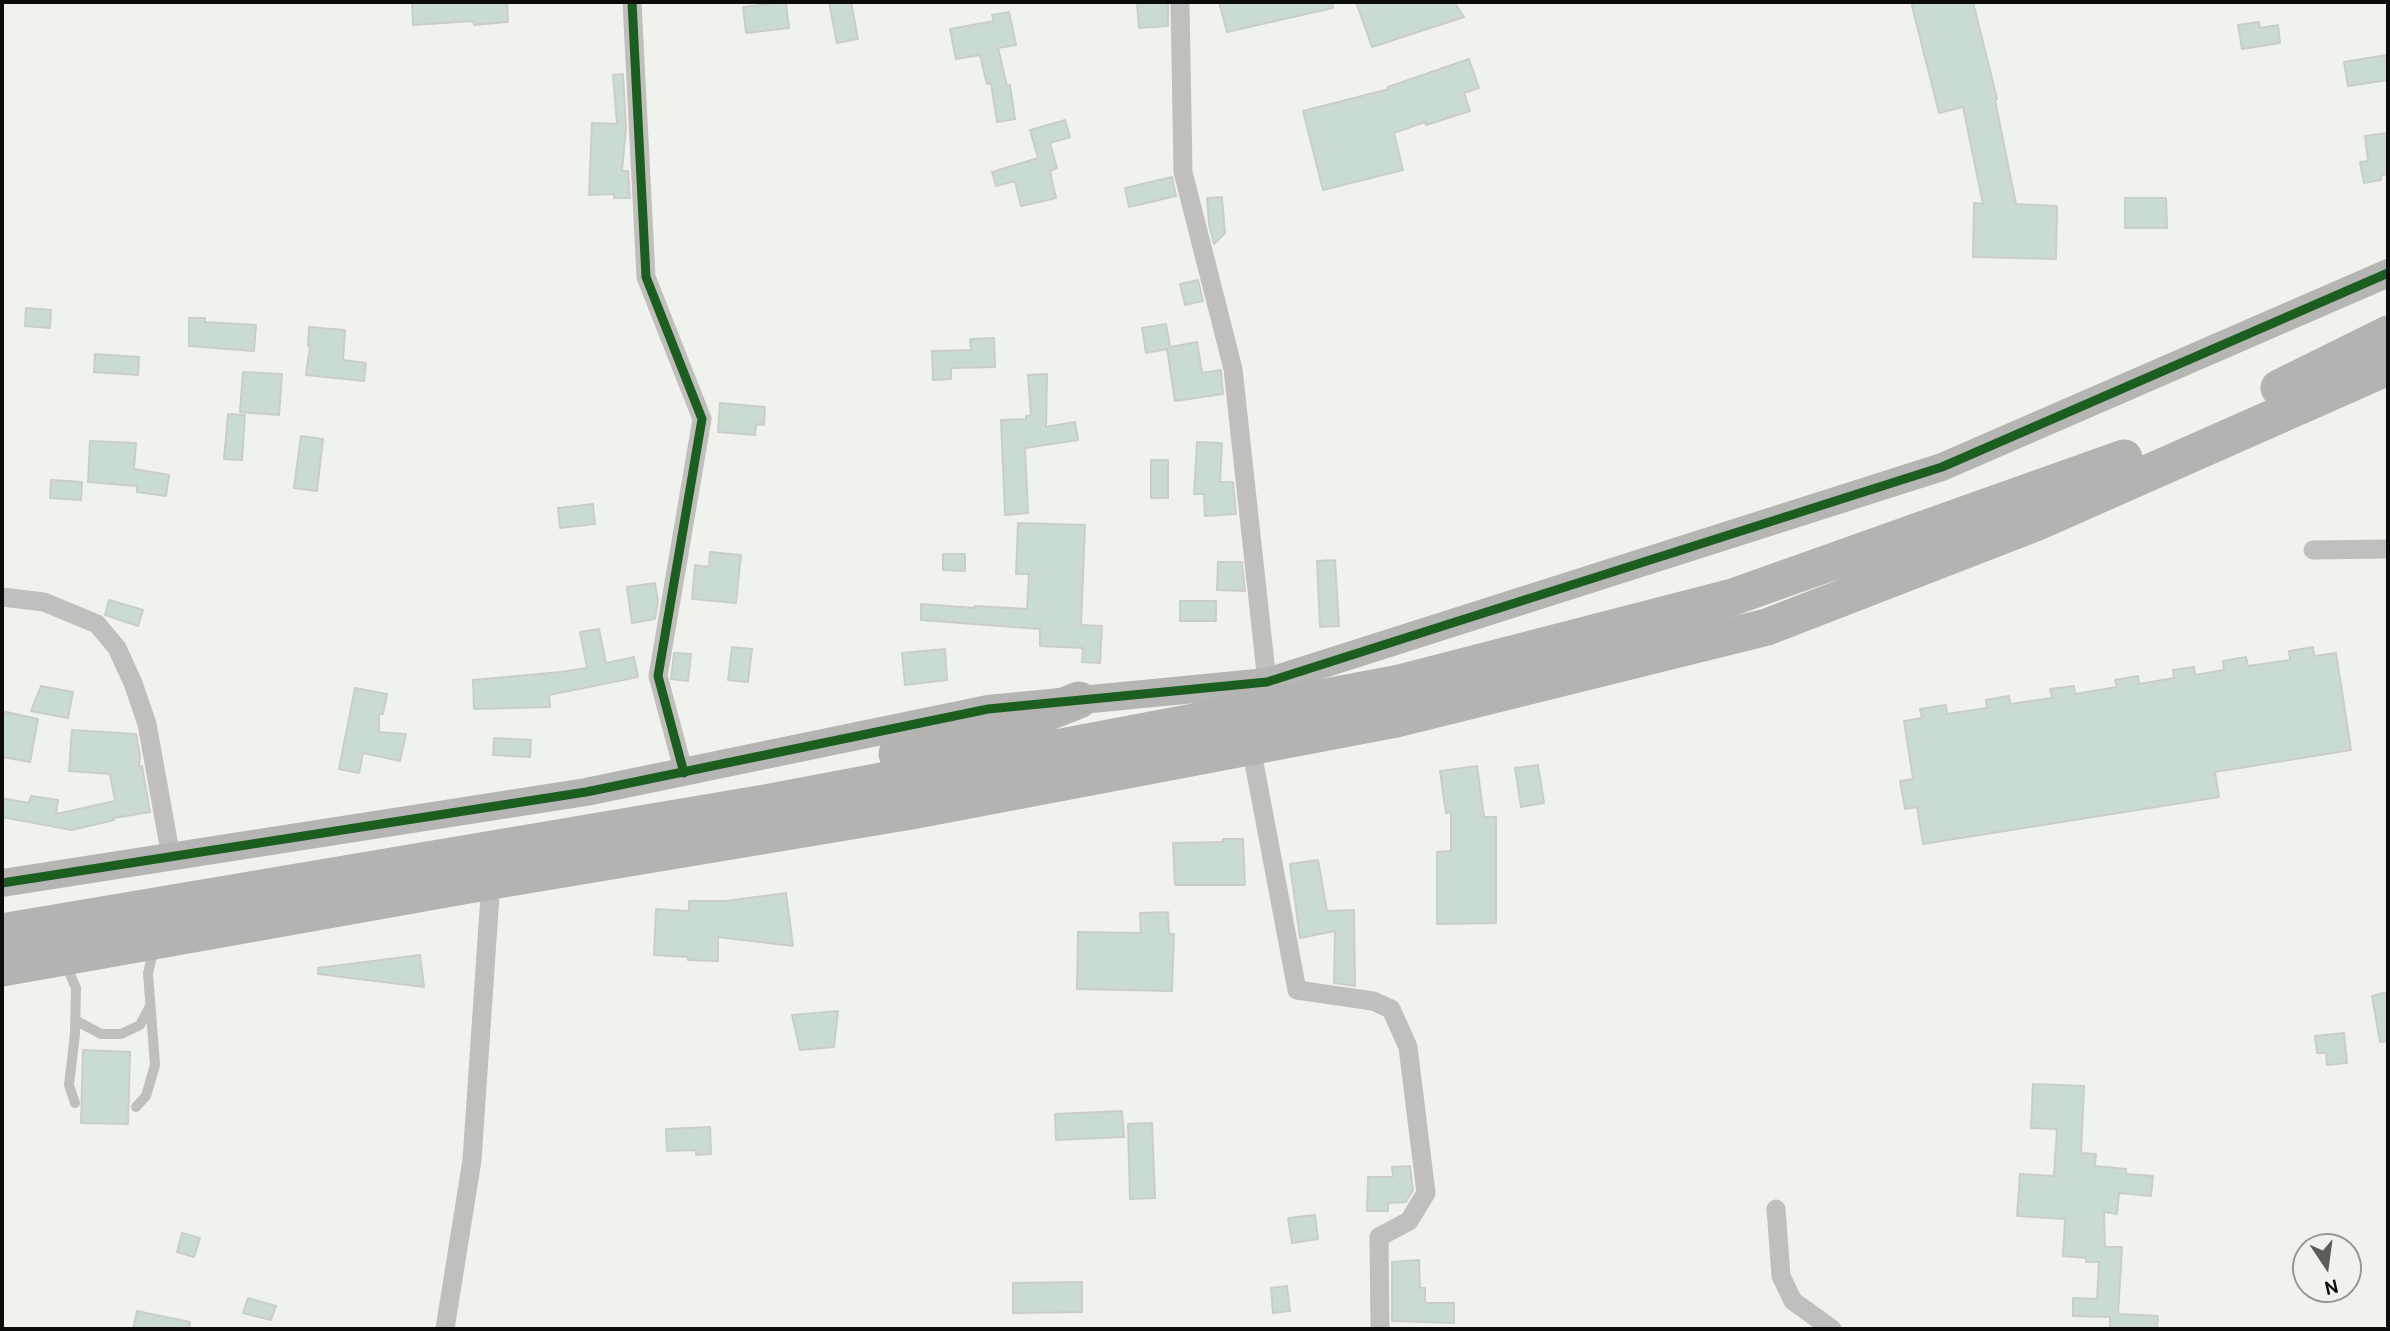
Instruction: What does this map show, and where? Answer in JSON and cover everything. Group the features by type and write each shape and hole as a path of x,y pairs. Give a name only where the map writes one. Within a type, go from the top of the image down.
{"highway":[{"path":"2,932 765,803 1400,683 1732,597 2105,466 2311,374 2388,334"},
{"path":"2,968 491,881 911,811 1396,719 1767,627 2035,523 2388,367"},
{"path":"765,803 860,763 1013,726 1079,700"}],"street":[{"path":"632,2 646,277 702,419 658,676 684,773"},
{"path":"1180,2 1183,172 1233,369 1267,682"},
{"path":"2,883 586,792 988,709 1267,682 1942,467 2388,273"},
{"path":"2313,550 2388,549"},
{"path":"2,597 44,602 97,624 117,648 147,724 171,857"},
{"path":"1251,747 1297,990 1373,1001 1391,1009 1408,1047 1426,1192 1409,1221 1378,1237 1380,1329"},
{"path":"445,1329 472,1160 491,881"},
{"path":"1776,1209 1782,1276 1793,1301 1832,1329"}],"lane":[{"path":"136,1107 146,1096 155,1065 148,973 155,940"},
{"path":"62,957 76,988 69,1085 75,1103"},
{"path":"75,1020 101,1034 121,1034 140,1025 149,1007"}],"building":[{"path":"412,2 507,2 508,22 474,25 473,21 413,25"},
{"path":"786,2 789,28 746,33 743,7"},
{"path":"829,2 851,2 858,39 837,43"},
{"path":"1137,2 1168,2 1168,26 1139,28"},
{"path":"1219,2 1332,2 1333,8 1227,32"},
{"path":"1356,2 1454,2 1464,17 1372,47"},
{"path":"1911,2 1973,2 1997,99 1995,100 2016,204 2057,206 2056,259 1973,257 1974,203 1983,204 1963,107 1939,113"},
{"path":"1009,12 1016,45 998,48 1007,86 1010,85 1015,119 997,122 991,83 987,84 980,55 956,59 950,29 994,21 992,15"},
{"path":"2259,22 2260,28 2278,25 2280,43 2242,49 2238,25"},
{"path":"2386,55 2388,80 2348,86 2344,62"},
{"path":"1469,59 1479,88 1464,93 1470,111 1394,133 1403,170 1323,190 1303,111 1389,89 1388,87"},
{"path":"623,74 626,128 622,171 628,171 630,198 614,198 614,194 589,195 592,123 617,124 613,75"},
{"path":"1065,120 1070,137 1050,143 1057,168 1050,171 1056,198 1021,206 1015,181 996,186 992,172 1038,158 1030,130"},
{"path":"2388,133 2388,174 2381,175 2381,180 2364,183 2360,162 2368,161 2365,136"},
{"path":"1172,177 1176,196 1129,207 1125,188"},
{"path":"1222,197 1225,233 1214,244 1207,198"},
{"path":"2125,198 2166,198 2167,228 2125,228"},
{"path":"1198,280 1203,301 1185,305 1180,284"},
{"path":"26,308 51,310 50,328 25,326"},
{"path":"189,318 205,318 205,322 256,325 254,351 189,346"},
{"path":"1166,324 1170,347 1197,342 1202,373 1221,370 1223,394 1175,401 1167,349 1146,353 1142,328"},
{"path":"309,327 345,330 343,360 366,363 364,381 306,375 310,346"},
{"path":"994,338 995,367 951,368 951,379 933,380 932,351 971,350 970,339"},
{"path":"95,354 139,357 138,375 94,372"},
{"path":"243,372 282,374 279,415 240,412"},
{"path":"1047,374 1046,427 1075,422 1078,440 1025,448 1028,513 1005,515 1001,420 1026,419 1026,416 1031,415 1028,375"},
{"path":"720,403 765,407 764,425 756,424 755,435 718,432"},
{"path":"228,414 245,415 242,460 224,459"},
{"path":"301,436 323,439 317,491 294,488"},
{"path":"90,441 136,443 134,469 169,475 166,496 137,492 137,486 88,482"},
{"path":"1197,442 1222,443 1220,482 1233,482 1236,514 1205,516 1204,494 1194,494"},
{"path":"1151,460 1168,460 1168,498 1151,498"},
{"path":"51,480 82,482 81,500 50,498"},
{"path":"593,504 595,524 560,528 558,508"},
{"path":"1018,523 1085,525 1081,625 1102,626 1100,663 1082,662 1083,648 1040,646 1040,629 921,620 921,604 1027,609 1029,574 1016,574"},
{"path":"710,552 741,555 736,603 692,599 695,565 709,567"},
{"path":"943,554 965,554 965,571 943,570"},
{"path":"1335,560 1339,626 1320,627 1317,561"},
{"path":"1218,562 1242,562 1245,591 1217,590"},
{"path":"655,583 658,601 655,619 632,623 627,587"},
{"path":"109,600 143,610 138,626 105,615"},
{"path":"1180,601 1216,601 1216,621 1180,621"},
{"path":"599,629 606,663 634,657 638,677 549,695 550,707 474,709 473,680 587,668 580,632"},
{"path":"732,647 752,649 748,682 728,680"},
{"path":"2313,647 2314,656 2336,653 2351,750 2215,772 2219,797 1923,844 1917,807 1905,809 1900,781 1913,779 1904,721 1922,718 1920,709 1946,705 1947,714 1987,708 1986,700 2009,696 2010,704 2052,698 2050,689 2074,686 2075,694 2117,687 2115,680 2138,676 2139,684 2174,678 2173,670 2194,667 2195,675 2224,670 2223,661 2246,657 2248,666 2290,660 2289,651"},
{"path":"945,649 947,680 905,685 902,653"},
{"path":"674,653 691,654 688,681 671,679"},
{"path":"41,686 73,692 68,718 31,711"},
{"path":"355,688 387,694 383,714 379,714 379,732 406,734 400,761 363,753 359,773 339,769"},
{"path":"2,711 38,719 30,762 2,757"},
{"path":"72,730 136,734 139,767 142,766 150,812 114,818 72,830 2,817 2,798 29,803 31,796 58,800 56,814 115,801 110,774 69,771"},
{"path":"494,738 531,740 530,757 493,755"},
{"path":"1538,765 1544,803 1521,807 1515,768"},
{"path":"1477,766 1484,817 1496,817 1496,923 1437,924 1437,852 1451,851 1451,812 1446,813 1440,771"},
{"path":"1223,839 1243,839 1245,885 1175,885 1173,843 1223,842"},
{"path":"1318,860 1327,911 1354,910 1355,986 1334,983 1335,931 1300,938 1290,864"},
{"path":"786,893 793,946 718,937 718,961 654,955 656,909 689,911 689,901 726,901"},
{"path":"1168,912 1169,934 1174,934 1172,991 1077,989 1078,932 1141,933 1140,913"},
{"path":"420,955 424,987 318,974 318,968"},
{"path":"2388,992 2388,1041 2380,1042 2372,996"},
{"path":"838,1011 834,1047 800,1050 792,1015"},
{"path":"2344,1033 2347,1063 2327,1065 2326,1053 2317,1053 2315,1036"},
{"path":"83,1050 130,1052 128,1124 81,1123"},
{"path":"2033,1084 2084,1086 2081,1153 2096,1154 2095,1166 2126,1169 2126,1174 2153,1176 2151,1196 2119,1193 2117,1214 2104,1212 2105,1247 2122,1247 2118,1314 2158,1316 2157,1329 2110,1329 2110,1317 2073,1316 2073,1298 2097,1299 2099,1262 2086,1262 2086,1258 2063,1256 2065,1219 2017,1216 2020,1174 2054,1176 2057,1129 2031,1128"},
{"path":"1122,1111 1124,1137 1056,1140 1055,1114"},
{"path":"1152,1123 1155,1198 1130,1199 1128,1124"},
{"path":"710,1127 711,1154 696,1155 696,1150 667,1151 666,1129"},
{"path":"1410,1166 1413,1190 1406,1202 1388,1203 1388,1211 1367,1211 1368,1177 1393,1177 1392,1167"},
{"path":"1315,1215 1318,1239 1292,1243 1288,1218"},
{"path":"182,1233 200,1238 194,1257 177,1252"},
{"path":"1419,1260 1420,1288 1425,1288 1425,1303 1454,1303 1454,1323 1392,1321 1392,1262"},
{"path":"1082,1282 1082,1312 1013,1313 1013,1283"},
{"path":"1287,1286 1290,1311 1273,1313 1271,1288"},
{"path":"248,1298 276,1306 271,1320 243,1313"},
{"path":"137,1311 190,1322 189,1329 133,1329"}],"cycle path":[{"path":"632,2 646,277 702,419 658,676 684,773"},
{"path":"2,883 586,792 988,709 1267,682 1942,467 2388,273"}]}
